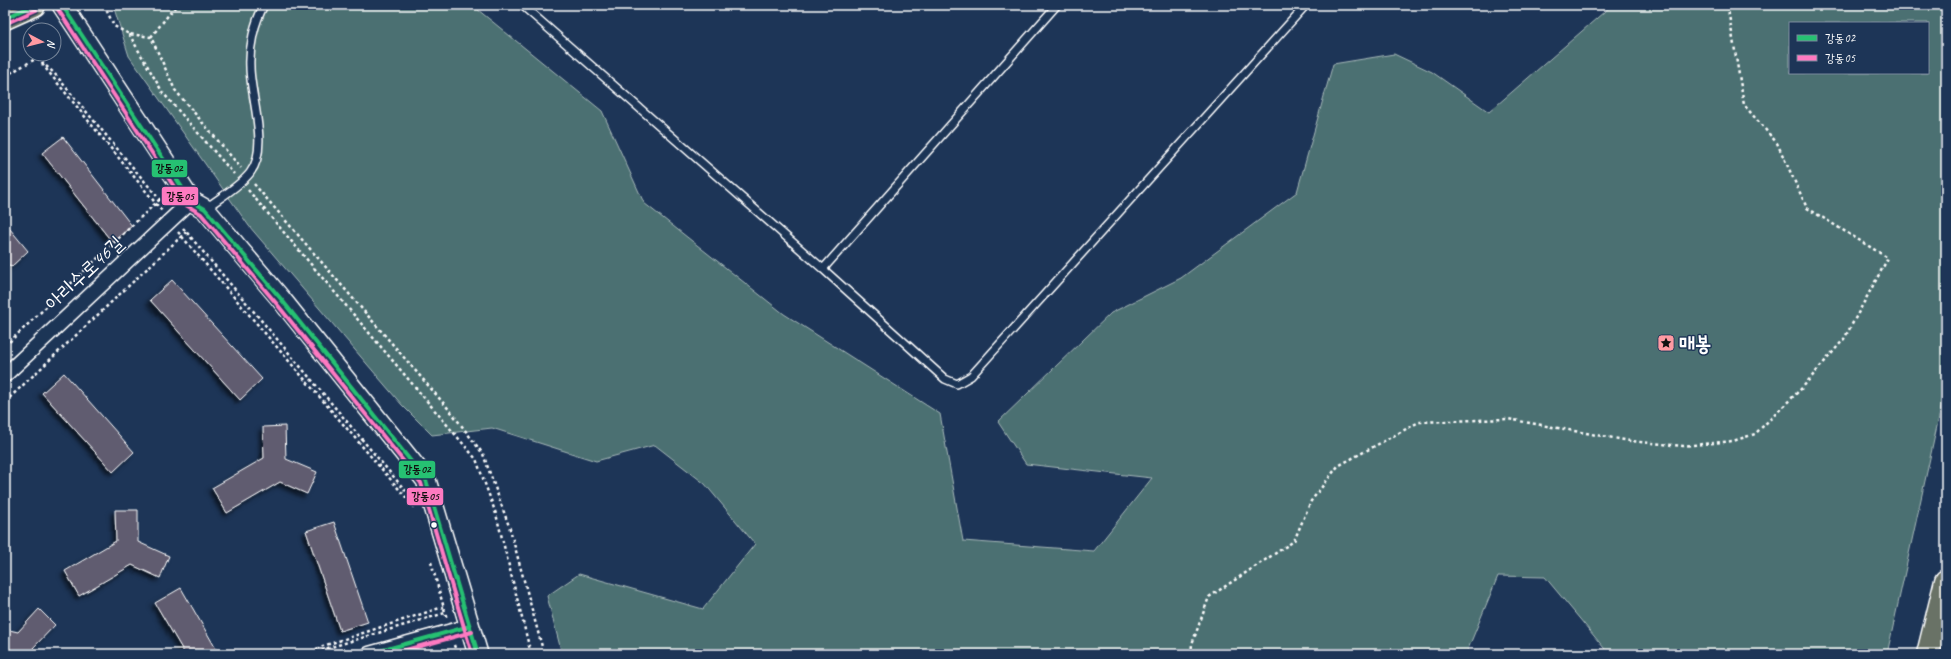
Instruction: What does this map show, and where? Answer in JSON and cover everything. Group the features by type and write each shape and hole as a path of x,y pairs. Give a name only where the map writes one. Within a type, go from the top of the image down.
{"main road":[{"path":"5,18 34,5"},
{"path":"62,5 198,205 281,299 426,480 458,629 478,654"},
{"path":"1928,654 1946,581"}],"street":[{"name":"아리수로46길","path":"5,375 172,219 198,205"},
{"path":"369,654 458,629"}],"lane":[{"path":"198,205 241,182 251,172 258,156 257,118 250,68 252,41 264,5"},
{"path":"522,5 823,269 945,379 957,384 971,376 1306,5"},
{"path":"823,269 1057,5"}],"path":[{"path":"104,5 114,26 130,34 151,37"},
{"path":"151,37 174,8 179,5"},
{"path":"1191,654 1192,644 1209,597 1294,541 1311,501 1338,466 1419,422 1508,419 1630,441 1683,446 1733,441 1755,434 1802,388 1844,339 1888,258 1807,208 1777,143 1744,105 1728,9 1730,5"},
{"path":"130,34 163,93 241,182 476,459 496,514 531,654"},
{"path":"151,37 176,90 247,176 452,413 483,454 510,529 544,654"},
{"path":"5,76 30,62"},
{"path":"40,62 156,203 186,232 420,508"},
{"path":"42,62 54,73 159,200 182,236 416,509 419,517"},
{"path":"5,346 159,200"},
{"path":"5,402 186,232"},
{"path":"429,554 445,614 458,629"},
{"path":"435,560 450,612 458,629 456,653 452,654"},
{"path":"305,654 323,646 444,607"},
{"path":"316,654 328,648 450,612"}],"green space":[{"path":"113,5 472,5 602,111 644,203 784,314 940,414 963,541 1094,551 1152,478 1026,464 998,422 1111,313 1181,278 1297,192 1333,64 1394,54 1432,72 1489,112 1612,5 1946,5 1946,385 1887,654 1609,654 1545,577 1498,576 1466,654 562,654 547,596 579,574 703,609 755,544 705,484 655,445 596,461 492,428 432,435 402,405 249,226 129,56"}],"building":[{"path":"63,137 132,226 112,242 42,153"},
{"path":"5,223 28,251 11,267 5,260"},
{"path":"172,280 262,379 240,400 150,300"},
{"path":"64,373 134,452 113,472 42,393"},
{"path":"285,426 286,459 317,472 307,494 280,482 227,513 212,488 264,458 263,427"},
{"path":"115,510 138,510 138,542 169,556 160,578 132,565 79,596 65,571 116,541"},
{"path":"334,522 368,622 340,631 306,531"},
{"path":"181,588 219,654 185,654 155,603"},
{"path":"39,609 55,625 33,648 35,654 5,654 5,629 18,632"}],"transit line":[{"name":"강동02","path":"5,18 34,5"},
{"name":"강동02","path":"62,5 191,201 205,209 281,299 426,480 478,654"},
{"name":"강동05","path":"57,8 186,205 201,214 276,303 421,483 472,654"},
{"name":"강동05","path":"7,23 36,10"},
{"name":"강동02","path":"369,654 470,626"},
{"name":"강동05","path":"391,654 472,632"}],"place":[{"name":"매봉","path":"1666,343"}]}
